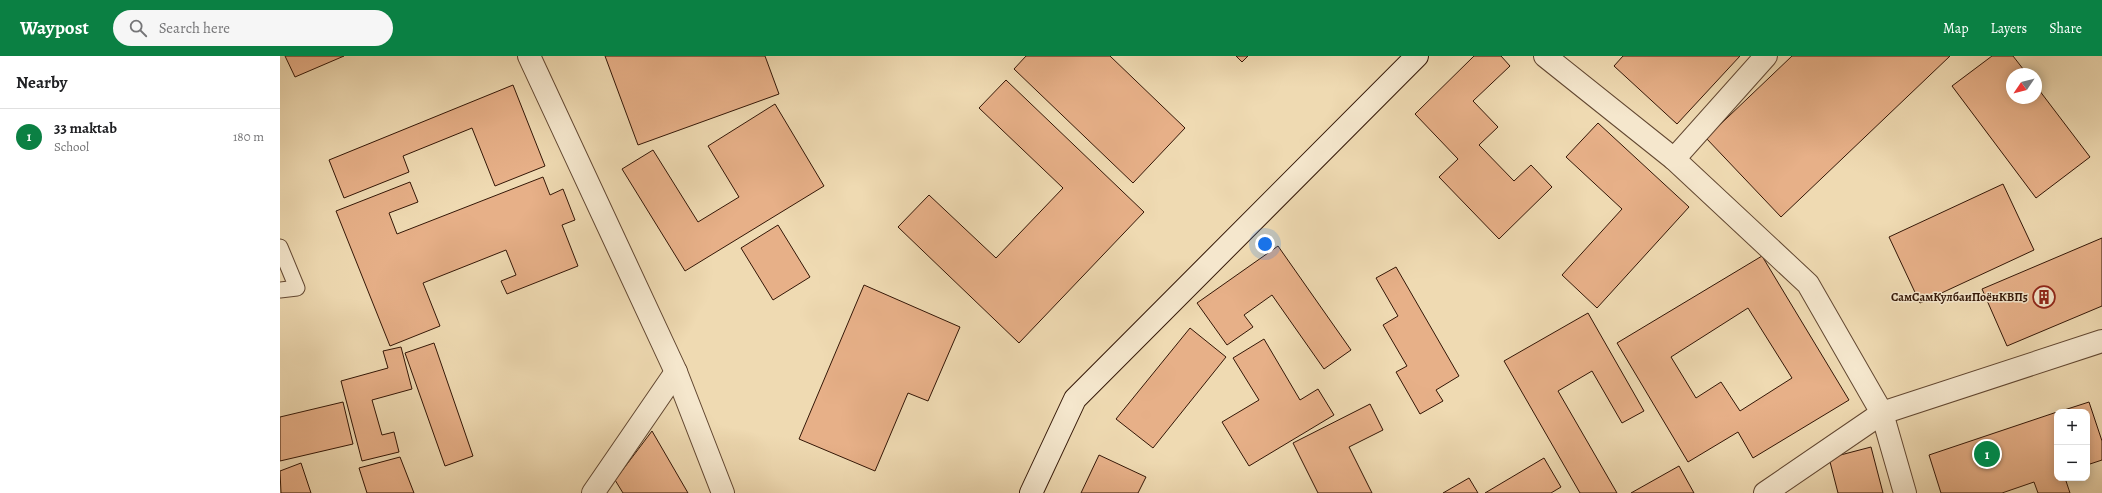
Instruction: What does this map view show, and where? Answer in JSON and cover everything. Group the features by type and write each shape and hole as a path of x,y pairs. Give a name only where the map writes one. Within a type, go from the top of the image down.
{"street":[{"path":"529,56 676,372 723,493"},
{"path":"1031,493 1075,399 1416,56"},
{"path":"1546,56 1674,158 1808,284 1882,413 1905,493"},
{"path":"1674,158 1766,56"},
{"path":"1765,493 1882,413 2102,341"},
{"path":"593,493 676,372"}],"lane":[{"path":"280,247 296,288 280,290"}],"building":[{"path":"285,56 344,56 295,77"},
{"path":"605,56 765,56 779,94 638,145"},
{"path":"1026,56 1110,56 1185,128 1133,183 1014,69"},
{"path":"1236,56 1248,56 1242,62"},
{"path":"1474,56 1501,56 1510,66 1473,101 1498,127 1479,145 1514,181 1531,165 1552,187 1499,239 1439,177 1458,159 1415,114"},
{"path":"1623,56 1740,56 1677,124 1614,66"},
{"path":"1792,56 1950,56 1781,217 1706,138"},
{"path":"1992,56 2013,56 2022,68 2006,68 2006,104 2042,104 2042,94 2090,157 2036,198 1952,86"},
{"path":"1006,80 1144,212 1019,343 898,227 929,195 996,258 1063,188 979,108"},
{"path":"513,85 545,166 495,186 472,128 403,156 409,172 344,198 329,160"},
{"path":"775,104 824,186 685,271 622,169 653,150 698,222 739,197 708,146"},
{"path":"1598,123 1689,207 1597,308 1562,275 1622,209 1566,157"},
{"path":"543,177 550,195 563,189 575,220 562,225 578,266 507,294 501,281 516,275 506,250 423,283 440,326 390,346 336,211 410,182 418,202 389,213 397,234"},
{"path":"2003,184 2034,250 1920,303 1889,237"},
{"path":"778,225 810,277 773,300 741,248"},
{"name":"СамСамКулбаиПоёнКВП5","path":"2102,238 2102,306 2007,346 1982,289"},
{"path":"1278,246 1351,350 1324,369 1272,295 1244,315 1253,327 1227,345 1197,303"},
{"path":"1762,256 1849,400 1753,458 1738,432 1688,462 1617,343","holes":["1748,308 1792,378 1740,411 1721,382 1696,398 1671,357"]},
{"path":"1396,267 1459,376 1436,390 1443,401 1420,414 1396,372 1407,366 1383,325 1398,316 1376,278"},
{"path":"864,285 960,327 928,401 908,393 875,471 799,439"},
{"path":"1588,313 1644,411 1622,423 1592,371 1558,391 1617,493 1580,493 1504,361"},
{"path":"1190,328 1226,357 1153,448 1116,419"},
{"path":"1264,339 1300,400 1318,389 1334,415 1249,466 1222,422 1259,400 1233,358"},
{"path":"434,343 473,456 445,466 405,353"},
{"path":"401,347 412,389 372,400 382,435 394,432 399,452 362,461 341,381 388,368 383,351"},
{"path":"343,402 353,444 280,461 280,417"},
{"path":"2089,402 2102,441 2102,460 2090,464 2090,409 2067,409"},
{"path":"1370,404 1383,430 1349,447 1372,493 1318,493 1293,443"},
{"path":"2054,413 2054,481 2066,481 2070,493 2038,493 2034,482 2002,493 1941,493 1929,455"},
{"path":"652,431 688,493 623,493 615,480"},
{"path":"1871,447 1883,493 1838,493 1829,458"},
{"path":"1099,455 1146,477 1138,493 1081,493"},
{"path":"400,457 414,493 367,493 359,468"},
{"path":"1544,458 1561,487 1551,493 1485,493"},
{"path":"301,463 311,493 281,493 280,471"},
{"path":"1679,466 1694,493 1631,493"},
{"path":"1469,478 1478,493 1443,493"}],"place":[{"name":"СамСамКулбаиПоёнКВП5","path":"2044,297"},
{"name":"33 maktab","path":"1987,454"}]}
